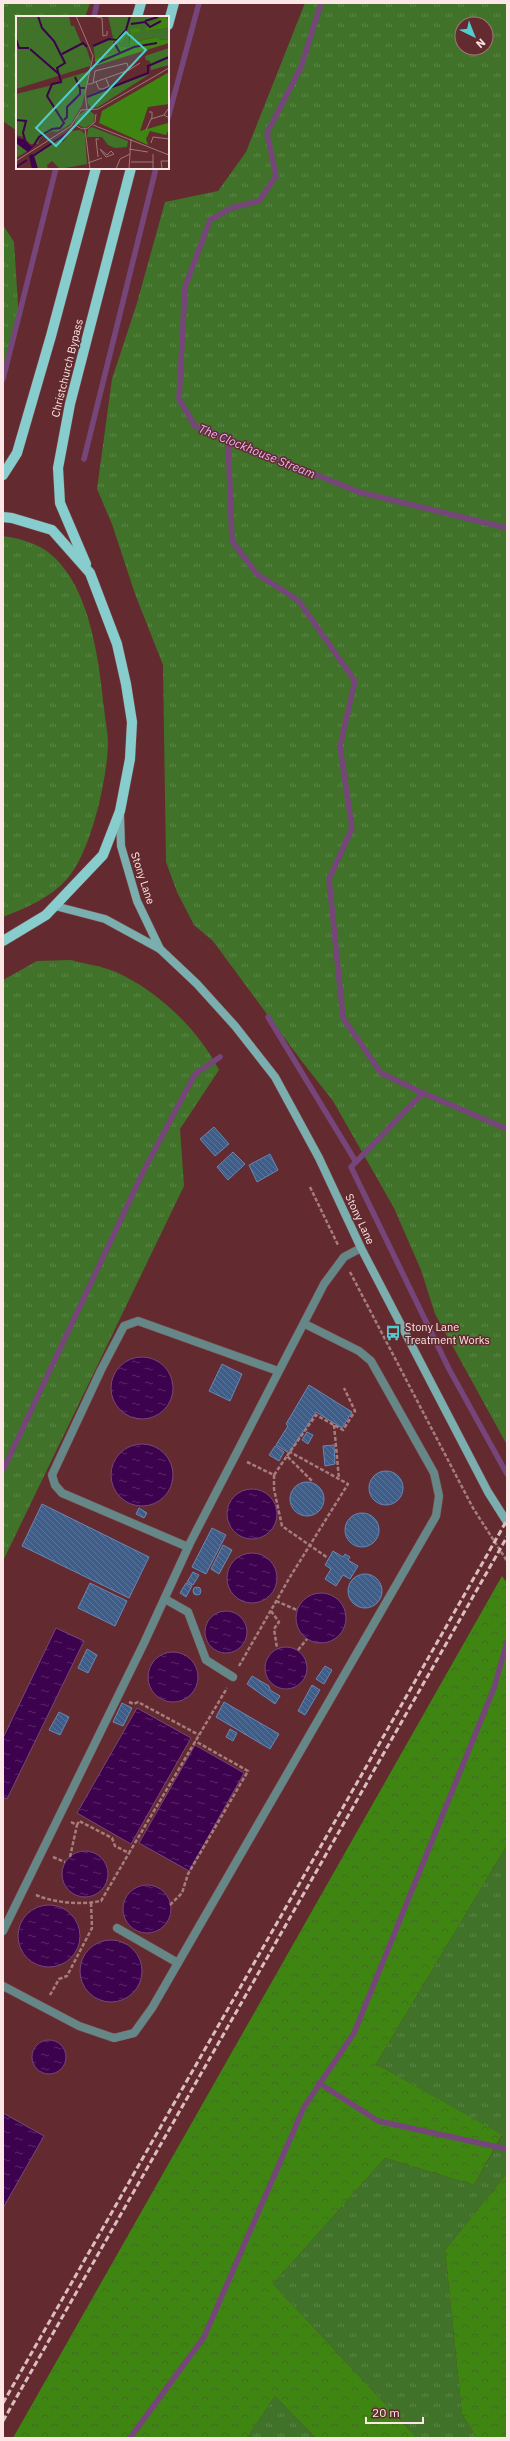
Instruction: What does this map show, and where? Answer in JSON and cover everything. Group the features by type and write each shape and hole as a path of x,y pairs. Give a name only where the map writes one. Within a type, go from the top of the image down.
{"main road":[{"path":"137,16 141,3"},
{"path":"169,21 174,3"},
{"name":"Christchurch Bypass","path":"3,475 17,453 51,336 96,169"},
{"name":"Christchurch Bypass","path":"3,941 46,915 103,855 120,811 130,759 132,722 126,684 117,644 90,573 60,503 58,468 70,404 131,169"},
{"path":"3,517 12,518 52,530 90,573"},
{"name":"Stony Lane","path":"120,811 121,846 137,901 160,949"},
{"name":"Stony Lane","path":"55,906 105,920 160,949 197,984 235,1026 275,1077 319,1158 361,1248 488,1492 507,1522"}],"lane":[{"path":"3,1931 165,1598 188,1547 278,1371 305,1324 324,1284 344,1257 361,1248"},
{"path":"188,1547 62,1493 55,1485 52,1475 100,1370 124,1326 138,1321 278,1371"},
{"path":"3,1986 95,2033 114,2038 134,2033 152,2008 436,1516 439,1496 434,1473 371,1361 359,1351 305,1324"},
{"path":"165,1598 188,1612 206,1660 233,1677"},
{"path":"118,1928 178,1963"}],"path":[{"path":"310,1187 344,1257 473,1508 507,1561"},
{"path":"328,1558 282,1526 274,1489 274,1475 316,1415 343,1430 355,1411 344,1388"},
{"path":"334,1425 339,1479"},
{"path":"287,1456 313,1482"},
{"path":"235,1457 274,1475"},
{"path":"276,1601 297,1610"},
{"path":"271,1610 279,1622 274,1629 277,1648"},
{"path":"298,1650 307,1638"},
{"path":"118,1695 134,1704 138,1702 199,1735"},
{"path":"170,1906 182,1893 188,1874 248,1771 195,1741"},
{"path":"70,1856 77,1825"},
{"path":"23,1889 53,1899 91,1903 101,1901 129,1853"},
{"path":"44,2006 59,1979 67,1976 92,1928 91,1903"}],"green space":[{"path":"3,3 90,3 85,16 16,16 16,130 3,121"},
{"path":"305,3 507,3 507,1445 435,1314 421,1270 394,1208 333,1101 213,941 194,925 177,892 166,862 163,665 135,594 112,524 97,489 112,379 137,303 165,202 218,191 246,152"},
{"path":"3,225 14,242 19,320 3,377"},
{"path":"3,536 27,541 48,552 62,566 74,583 90,624 95,646 102,689 108,744 105,776 96,815 90,834 76,867 67,879 53,892 29,906 3,917"},
{"path":"71,960 116,972 132,980 162,1001 200,1040 219,1070 180,1129 184,1186 3,1561 3,980 37,961"},
{"path":"502,1576 507,1583 507,1845 376,2064 502,2135 474,2185 385,2158 273,2284 417,2438 316,2438 275,2396 247,2438 13,2438"},
{"path":"507,1845 507,2173 445,2250 462,2414 477,2438 417,2438 273,2284 385,2158 474,2185 502,2136 376,2064"},
{"path":"507,2173 507,2438 477,2438 462,2414 445,2250"},
{"path":"275,2396 316,2438 247,2438"}],"water":[{"path":"136,1357 148,1357 164,1366 171,1376 173,1388 171,1400 164,1410 148,1419 136,1419 125,1414 116,1405 111,1394 111,1382 116,1371 125,1362"},
{"path":"136,1444 148,1444 164,1453 171,1463 173,1475 171,1487 164,1497 148,1506 136,1506 125,1501 116,1492 111,1481 111,1469 116,1458 125,1449"},
{"path":"247,1489 257,1489 270,1496 277,1509 277,1519 270,1532 257,1539 247,1539 238,1535 231,1528 227,1519 227,1509 231,1500 238,1493"},
{"path":"247,1553 257,1553 270,1560 277,1573 277,1583 270,1596 257,1603 247,1603 238,1599 231,1592 227,1583 227,1573 231,1564 238,1557"},
{"path":"316,1593 326,1593 339,1600 346,1613 346,1623 339,1636 326,1643 316,1643 307,1639 300,1632 296,1623 296,1613 300,1604 307,1597"},
{"path":"222,1611 230,1611 238,1614 244,1620 247,1632 244,1644 238,1650 230,1653 222,1653 214,1650 208,1644 205,1636 205,1628 208,1620 214,1614"},
{"path":"56,1628 84,1641 7,1799 3,1797 3,1738"},
{"path":"282,1647 290,1647 298,1650 304,1656 307,1668 304,1680 298,1686 290,1689 282,1689 274,1686 268,1680 265,1672 265,1664 268,1656 274,1650"},
{"path":"168,1652 178,1652 191,1659 198,1672 198,1682 191,1695 178,1702 168,1702 159,1698 152,1691 148,1682 148,1672 152,1663 159,1656"},
{"path":"137,1708 191,1738 131,1844 77,1813"},
{"path":"195,1745 244,1773 189,1871 139,1843"},
{"path":"80,1851 90,1851 98,1855 104,1861 108,1869 108,1879 104,1887 98,1893 90,1897 80,1897 72,1893 66,1887 62,1879 62,1869 66,1861 72,1855"},
{"path":"147,1885 156,1887 164,1892 169,1900 171,1909 169,1918 164,1926 156,1931 147,1933 138,1931 130,1926 125,1918 123,1909 125,1900 130,1892 138,1887"},
{"path":"43,1905 55,1905 71,1914 78,1924 80,1936 78,1948 71,1958 55,1967 43,1967 32,1962 23,1953 18,1942 18,1930 23,1919 32,1910"},
{"path":"111,1940 123,1942 133,1949 140,1959 142,1971 140,1983 133,1993 123,2000 111,2002 99,2000 89,1993 82,1983 80,1971 82,1959 89,1949 99,1942"},
{"path":"46,2040 52,2040 56,2041 63,2047 66,2057 65,2064 59,2071 52,2074 46,2074 42,2073 35,2067 32,2060 32,2054 33,2050 39,2043"},
{"path":"3,2113 44,2136 3,2208"}],"building":[{"path":"214,1127 229,1144 215,1156 200,1139"},
{"path":"233,1152 245,1164 228,1180 217,1167"},
{"path":"270,1154 278,1170 257,1182 249,1165"},
{"path":"222,1364 242,1374 230,1401 209,1391"},
{"path":"309,1385 352,1412 342,1428 316,1412 289,1453 276,1445 288,1426 286,1424"},
{"path":"307,1432 313,1435 308,1444 302,1440"},
{"path":"334,1445 335,1464 325,1466 323,1446"},
{"path":"275,1446 284,1452 279,1461 269,1455"},
{"path":"383,1471 389,1471 393,1472 400,1478 403,1488 402,1495 396,1502 389,1505 383,1505 379,1504 372,1498 369,1491 369,1485 370,1481 376,1474"},
{"path":"304,1482 310,1482 314,1483 321,1489 324,1499 323,1506 317,1513 310,1516 304,1516 300,1515 293,1509 290,1502 290,1496 291,1492 297,1485"},
{"path":"42,1504 149,1557 129,1598 22,1546"},
{"path":"139,1508 147,1513 144,1518 136,1514"},
{"path":"359,1513 365,1513 369,1514 376,1520 379,1530 378,1537 372,1544 365,1547 359,1547 355,1546 348,1540 345,1533 345,1527 346,1523 352,1516"},
{"path":"212,1528 226,1535 206,1574 192,1567"},
{"path":"223,1545 232,1550 219,1574 211,1569"},
{"path":"333,1551 343,1557 345,1554 350,1557 348,1560 358,1566 350,1579 343,1575 336,1586 325,1579 331,1569 325,1565"},
{"path":"193,1572 199,1575 193,1585 187,1582"},
{"path":"362,1574 368,1574 372,1575 379,1581 382,1591 381,1598 375,1605 368,1608 362,1608 358,1607 351,1601 348,1594 348,1588 349,1584 355,1577"},
{"path":"90,1583 127,1601 115,1626 78,1608"},
{"path":"186,1583 192,1586 186,1597 180,1593"},
{"path":"195,1587 199,1587 201,1591 199,1595 195,1595 193,1593 193,1589"},
{"path":"87,1649 97,1655 88,1673 78,1668"},
{"path":"325,1666 332,1670 324,1684 316,1679"},
{"path":"252,1676 269,1686 270,1690 280,1696 275,1704 247,1684"},
{"path":"312,1685 320,1690 305,1715 298,1711"},
{"path":"224,1702 279,1734 270,1749 216,1717"},
{"path":"122,1703 132,1708 123,1726 113,1722"},
{"path":"59,1712 69,1717 60,1735 49,1730"},
{"path":"230,1729 237,1733 233,1741 226,1737"}],"waterway":[{"path":"94,16 97,3"},
{"path":"169,114 199,3"},
{"name":"The Clockhouse Stream","path":"321,3 301,67 267,133 276,176 259,201 231,208 210,220 185,287 179,399 195,426 359,492 507,528"},
{"path":"3,379 56,169"},
{"path":"84,459 156,169"},
{"path":"228,439 232,541 257,574 298,600 355,681 340,746 352,828 329,879 343,1018 381,1073 423,1093 351,1167 449,1369 507,1474"},
{"path":"268,1017 356,1162"},
{"path":"3,1470 144,1170 195,1074 220,1057"},
{"path":"423,1093 507,1129"},
{"path":"130,2438 204,2337 304,2107 354,2033 494,1688 507,1642"},
{"path":"319,2083 378,2121 507,2149"}],"railway":[{"path":"3,2403 507,1520"},
{"path":"3,2421 507,1537"}],"place":[{"name":"Stony Lane Treatment Works","path":"393,1333"}]}
